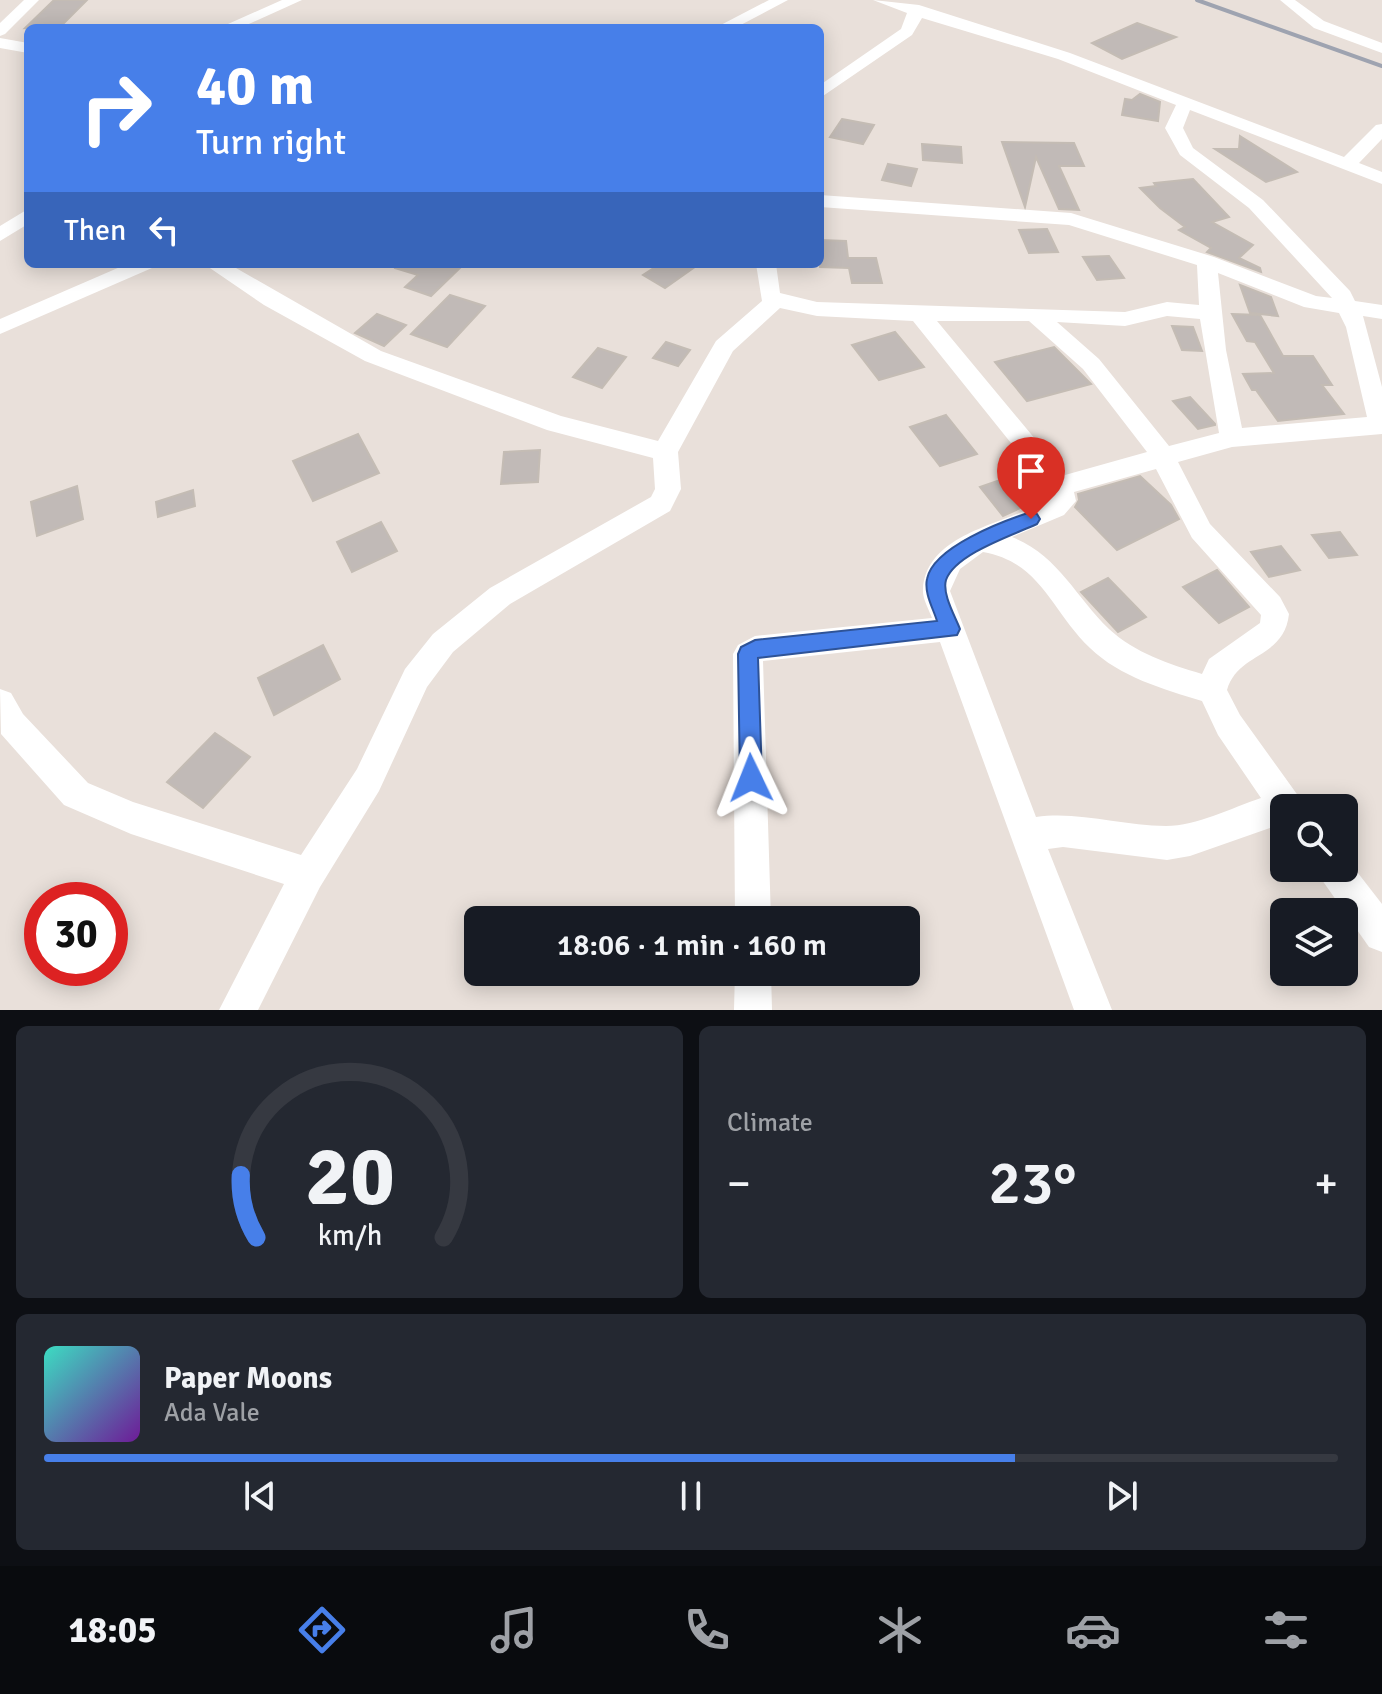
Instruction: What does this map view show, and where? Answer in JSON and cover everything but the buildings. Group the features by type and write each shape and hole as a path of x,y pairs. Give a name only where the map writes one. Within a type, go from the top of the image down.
{"street":[{"path":"0,31 32,0"},
{"path":"237,24 295,0"},
{"path":"731,24 781,0"},
{"path":"880,0 1052,51 1382,178"},
{"path":"1287,0 1303,18 1318,26 1382,48"},
{"path":"824,90 883,50 910,27 915,18 914,8"},
{"path":"910,27 957,22"},
{"path":"0,43 24,47"},
{"path":"1060,486 1232,438 1382,424 1374,404 1357,327 1348,307 1332,283 1256,204 1186,151 1174,128 1186,101"},
{"path":"1347,164 1382,129"},
{"path":"824,201 1071,219 1207,261 1312,302 1382,312"},
{"path":"0,235 24,218"},
{"path":"1207,261 1209,313 1218,381 1232,438"},
{"path":"0,327 136,268"},
{"path":"220,268 373,356 556,424 665,449"},
{"path":"766,268 770,296 775,301 859,312 1034,314 1125,319 1167,309 1209,313"},
{"path":"238,1010 308,875 368,780 416,678 443,643 500,596 661,504 668,489 665,449 724,346 775,301"},
{"path":"919,314 1060,486 1063,501 1055,508 959,551 937,576 936,591 1093,1010"},
{"path":"1034,314 1091,364 1163,456 1178,491 1201,531 1275,614 1273,629 1219,668 1212,691"},
{"path":"982,541 1001,542 1036,559 1091,629 1125,657 1212,691 1229,725 1278,794"},
{"path":"753,906 748,654 755,649 950,629"},
{"path":"0,703 12,724 76,794 131,818 308,875"},
{"path":"1028,835 1063,830 1167,843 1190,839 1270,812"},
{"path":"1346,882 1377,918"},
{"path":"753,986 753,1010"}],"railway":[{"path":"1197,0 1382,66"}],"route":[{"path":"751,778 748,654 755,649 950,629 936,591 937,576 959,551 1031,519"}]}
